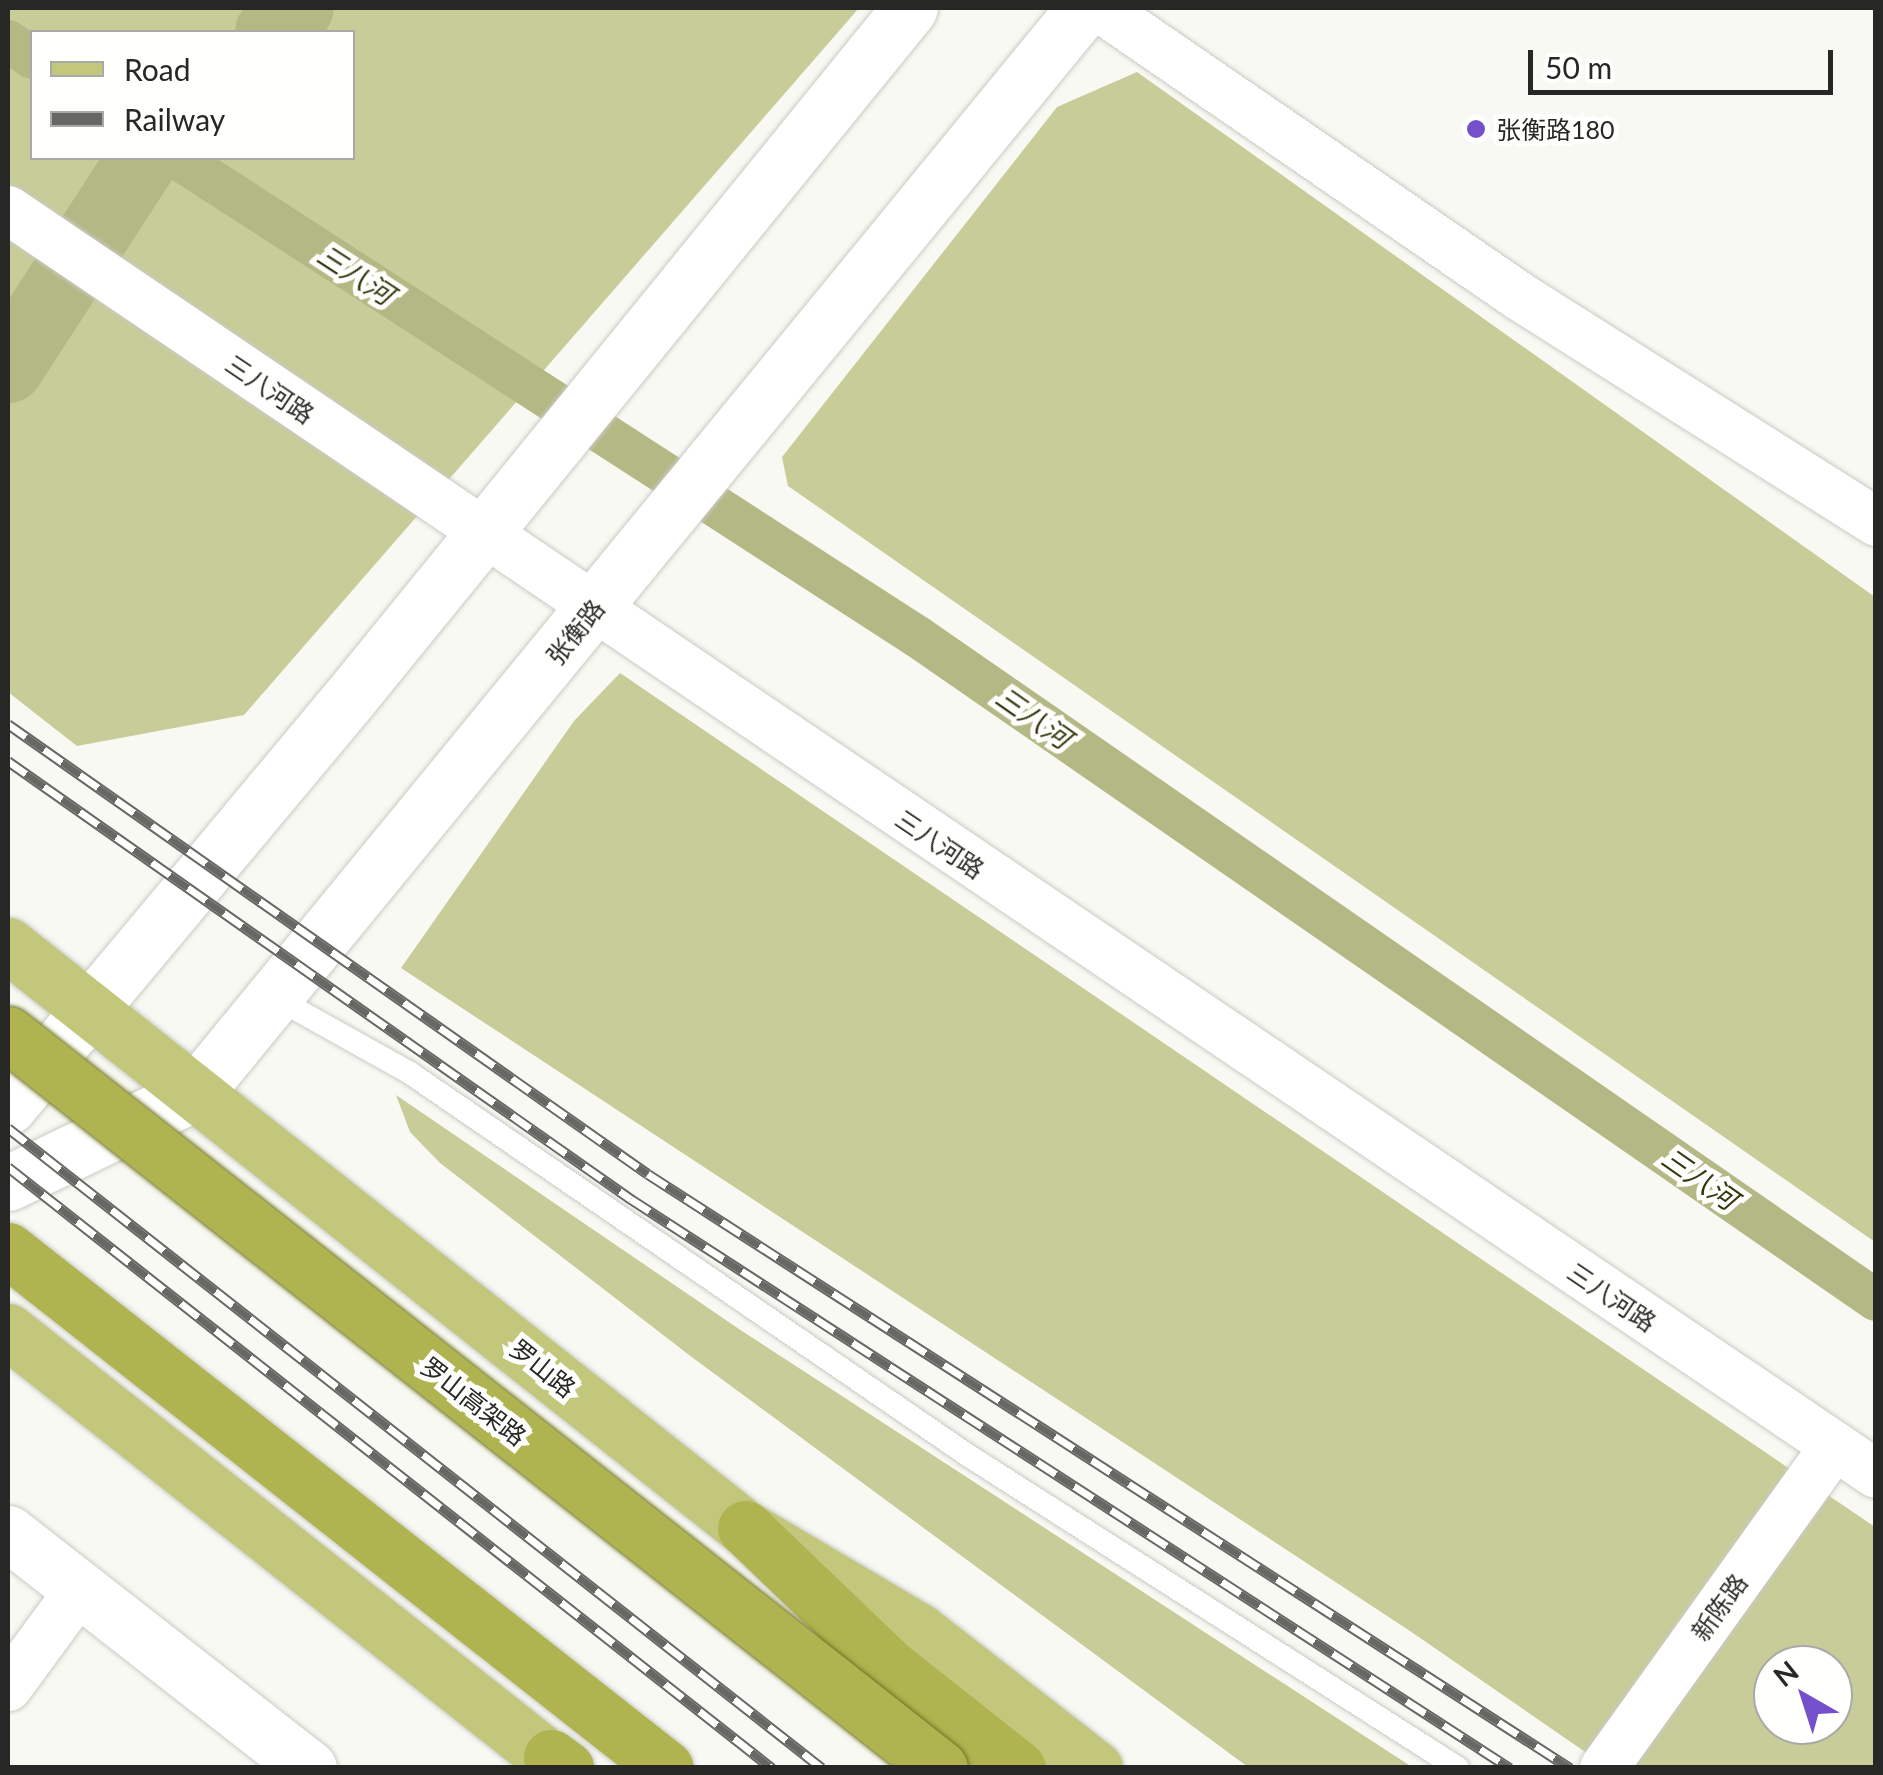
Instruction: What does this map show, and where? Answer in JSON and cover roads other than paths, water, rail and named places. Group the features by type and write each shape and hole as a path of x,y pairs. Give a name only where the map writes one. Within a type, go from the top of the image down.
{"highway":[{"name":"罗山高架路","path":"8,1034 940,1768"},
{"path":"8,1250 666,1768"},
{"path":"745,1528 904,1649 1018,1768"}],"main road":[{"path":"8,1107 92,1012 910,8"},
{"name":"张衡路","path":"8,1183 196,1092 1084,8"},
{"name":"罗山路","path":"8,945 745,1528"},
{"path":"8,1331 559,1764"},
{"path":"8,1533 309,1768"},
{"path":"904,1649 1095,1768"}],"street":[{"path":"1100,8 1518,296 1876,522"},
{"name":"三八河路","path":"8,210 592,611 1876,1474"},
{"name":"新陈路","path":"1604,1768 1834,1448"},
{"path":"8,1686 80,1589"}],"lane":[{"path":"274,997 410,1073 969,1456 1458,1768"}],"waterway":[{"path":"273,30 298,8"},
{"name":"三八河","path":"8,41 30,57"},
{"path":"8,367 142,160"},
{"name":"三八河","path":"180,160 918,637 1876,1300"}],"railway":[{"path":"8,724 648,1174 1570,1768"},
{"path":"8,761 631,1199 1510,1768"},
{"path":"8,1128 822,1768"},
{"path":"8,1167 772,1768"}],"place":[{"name":"张衡路180","path":"1476,129"}]}
